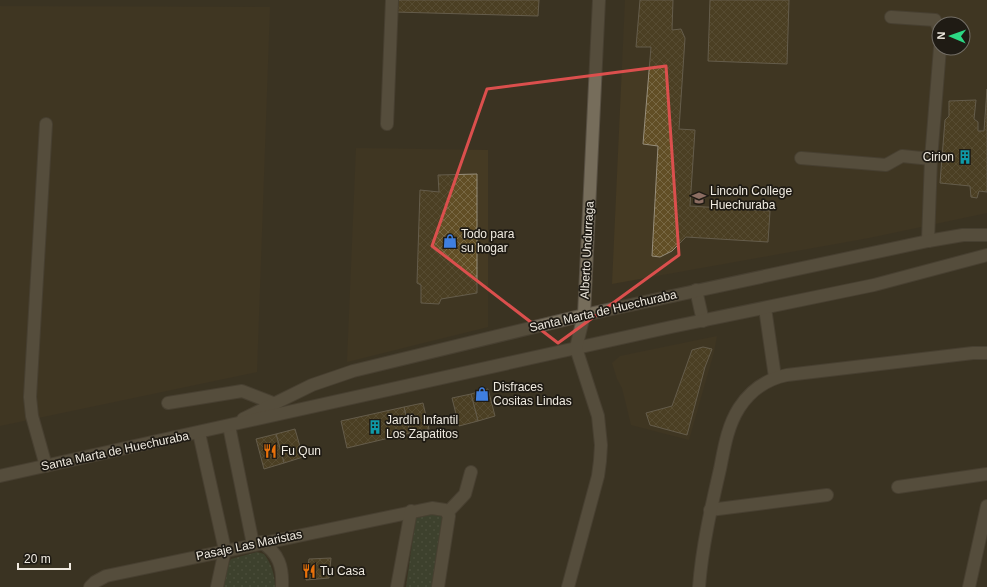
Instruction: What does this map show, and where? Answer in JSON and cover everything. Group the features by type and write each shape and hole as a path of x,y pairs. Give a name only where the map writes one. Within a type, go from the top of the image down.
{"street":[{"path":"387,124 392,0"},
{"name":"Alberto Undurraga","path":"576,348 584,315 599,0"},
{"path":"891,18 931,20"},
{"path":"928,241 931,159 939,56"},
{"path":"46,124 30,396 32,416 46,466"},
{"path":"801,158 886,165 902,156 931,159"},
{"name":"Santa Marta de Huechuraba","path":"229,426 312,385 353,371 584,315 696,290 928,241 963,235 987,235"},
{"name":"Santa Marta de Huechuraba","path":"0,476 576,348 874,285 987,255"},
{"path":"696,290 703,321"},
{"path":"765,308 776,377"},
{"path":"568,587 598,476 601,445 600,430 594,402 576,348"},
{"path":"699,587 710,510 732,420 748,397 756,389 776,377 973,352 987,353"},
{"path":"168,403 242,390 273,403"},
{"path":"229,426 257,543 273,551 278,558 281,566 282,587"},
{"path":"199,433 225,550 217,587"},
{"path":"438,587 449,521 448,512 465,494 471,472"},
{"path":"898,488 987,474"},
{"path":"710,510 827,495"},
{"path":"969,587 987,506"},
{"name":"Pasaje Las Maristas","path":"90,587 94,582 106,576 257,543 411,511 432,508 442,509 448,512"},
{"path":"397,587 411,511"}],"highlighted area":[{"path":"666,66 679,255 558,343 432,246 487,89"}],"shaded area":[{"path":"625,0 987,0 987,213 869,238 612,284"},
{"path":"0,6 270,7 257,372 0,426"},
{"path":"356,148 488,150 488,327 347,362"},
{"path":"717,336 714,352 689,440 631,425 622,388 617,379 612,363 620,356"}],"green space":[{"path":"428,511 443,513 447,526 438,587 406,587 416,516"},
{"path":"257,552 264,554 269,561 275,587 222,587 226,568 231,559"}],"building":[{"path":"395,0 539,0 538,16 395,12"},
{"path":"640,0 673,0 672,30 681,29 685,38 679,129 695,130 690,206 770,211 768,242 686,237 672,251 660,257 652,256 658,146 643,144 651,47 636,47"},
{"path":"710,0 789,0 787,64 708,61"},
{"name":"Cirion","path":"987,89 987,192 979,191 977,198 971,197 970,186 940,183 945,120 949,116 949,101 976,100 974,119 978,122 978,131 984,131"},
{"path":"477,174 477,293 441,299 439,304 421,303 421,285 417,283 420,190 439,192 438,175"},
{"path":"703,347 712,349 705,367 687,435 650,425 646,413 672,406 692,350"},
{"path":"488,389 495,416 478,421 471,394"},
{"path":"471,394 478,421 459,426 452,398"},
{"path":"423,403 429,429 410,433 404,407"},
{"name":"Jardín Infantil Los Zapatitos","path":"404,407 410,433 347,448 341,421"},
{"path":"295,429 303,457 284,463 276,434"},
{"name":"Fu Qun","path":"276,434 284,463 264,469 256,439"},
{"path":"331,558 329,578 306,580 309,559"}],"place":[{"name":"Cirion","path":"965,157"},
{"name":"Lincoln College Huechuraba","path":"699,198"},
{"name":"Todo para su hogar","path":"450,241"},
{"name":"Disfraces Cositas Lindas","path":"482,394"},
{"name":"Jardín Infantil Los Zapatitos","path":"375,427"},
{"name":"Fu Qun","path":"270,451"},
{"name":"Tu Casa","path":"309,571"}]}
